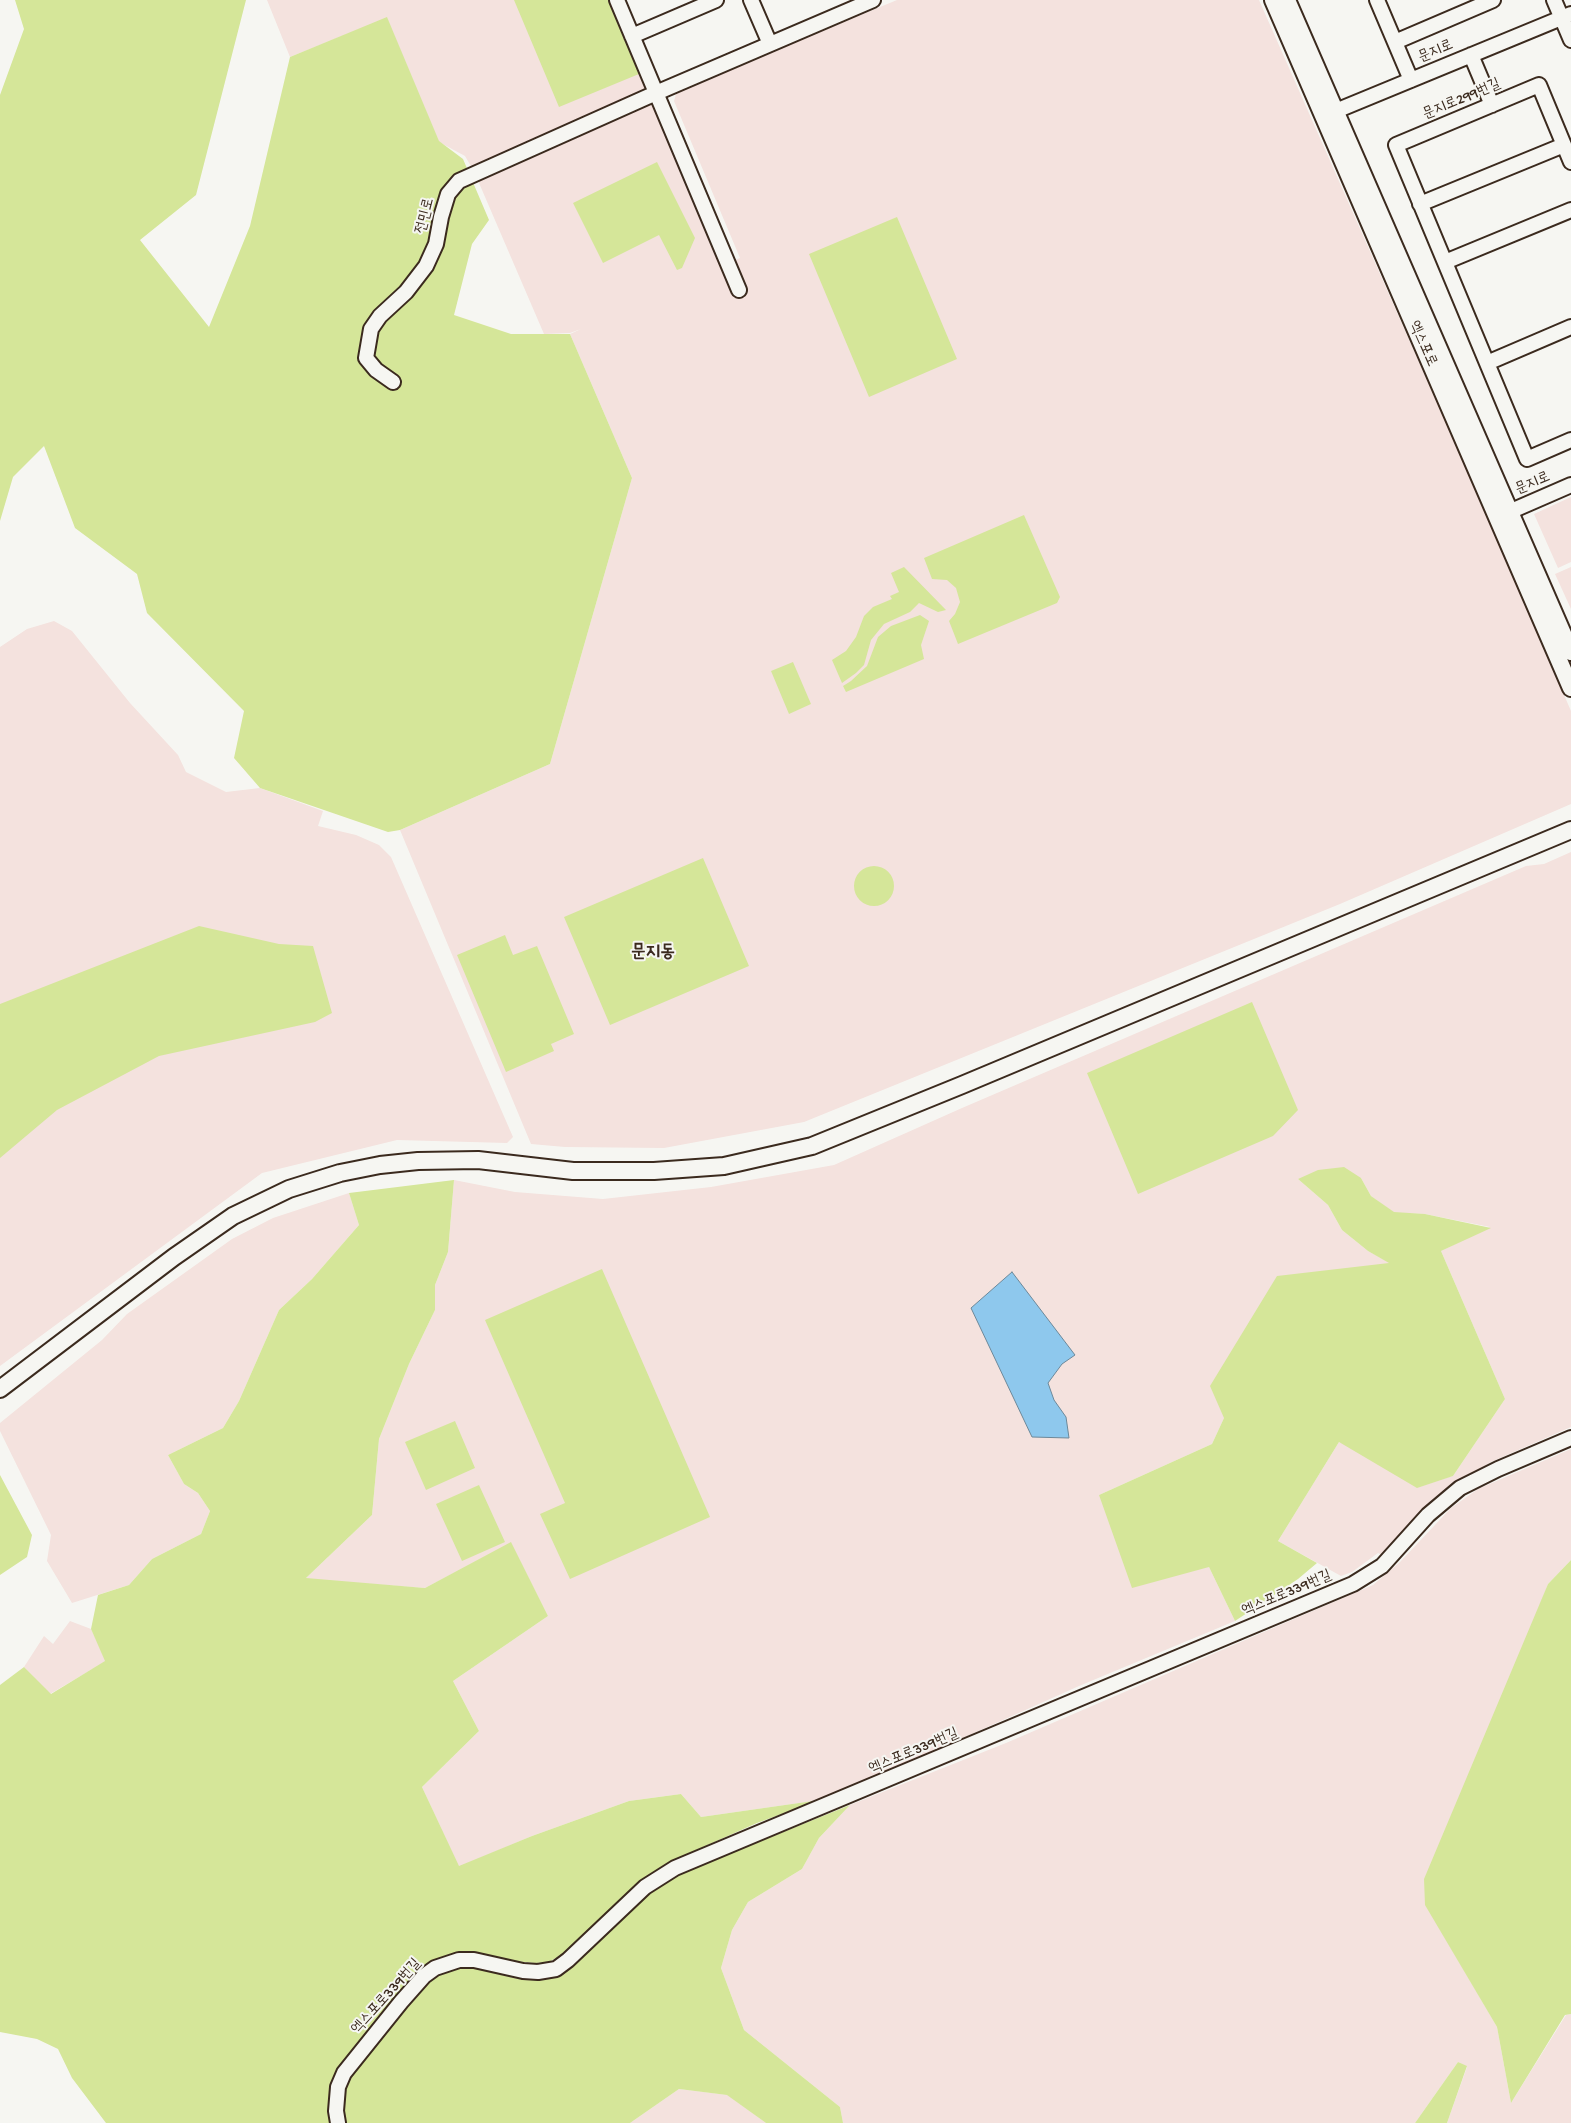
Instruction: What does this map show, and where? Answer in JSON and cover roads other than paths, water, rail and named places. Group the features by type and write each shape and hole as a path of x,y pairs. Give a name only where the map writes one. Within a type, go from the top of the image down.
{"main road":[{"name":"엑스포로","path":"1273,0 1330,114 1571,652"},
{"name":"엑스포로","path":"1287,0 1330,114 1571,688"},
{"path":"0,1388 174,1257 233,1216 289,1189 340,1173 380,1165 418,1161 478,1160 573,1171 654,1171 724,1166 812,1146 1571,830"}],"street":[{"path":"617,0 739,290"},
{"path":"632,36 689,5 716,0"},
{"path":"751,0 770,44"},
{"name":"전민로","path":"393,382 376,370 366,358 371,329 380,316 406,292 426,266 436,244 448,194 460,181 656,93 873,0"},
{"path":"1378,0 1411,80"},
{"path":"1395,42 1492,0"},
{"path":"1554,0 1566,16 1571,40"},
{"name":"문지로","path":"1330,114 1566,16"},
{"path":"1471,55 1492,105"},
{"name":"문지로299번길","path":"1571,162 1539,86 1396,145 1527,459 1571,440"},
{"path":"1420,204 1564,145"},
{"path":"1445,262 1571,210"},
{"path":"1487,363 1571,327"},
{"name":"문지로","path":"1509,512 1571,485"},
{"name":"엑스포로339번길","path":"338,2123 336,2111 338,2087 344,2073 406,1996 424,1976 435,1968 459,1960 474,1960 523,1971 538,1972 556,1969 568,1960 645,1887 675,1868 1353,1584 1382,1566 1428,1516 1460,1488 1498,1469 1571,1438"}],"water":[{"path":"1012,1272 1075,1355 1062,1364 1048,1383 1054,1400 1066,1417 1069,1438 1032,1437 971,1308"}],"district":[{"name":"문지동","path":"653,953"}]}
